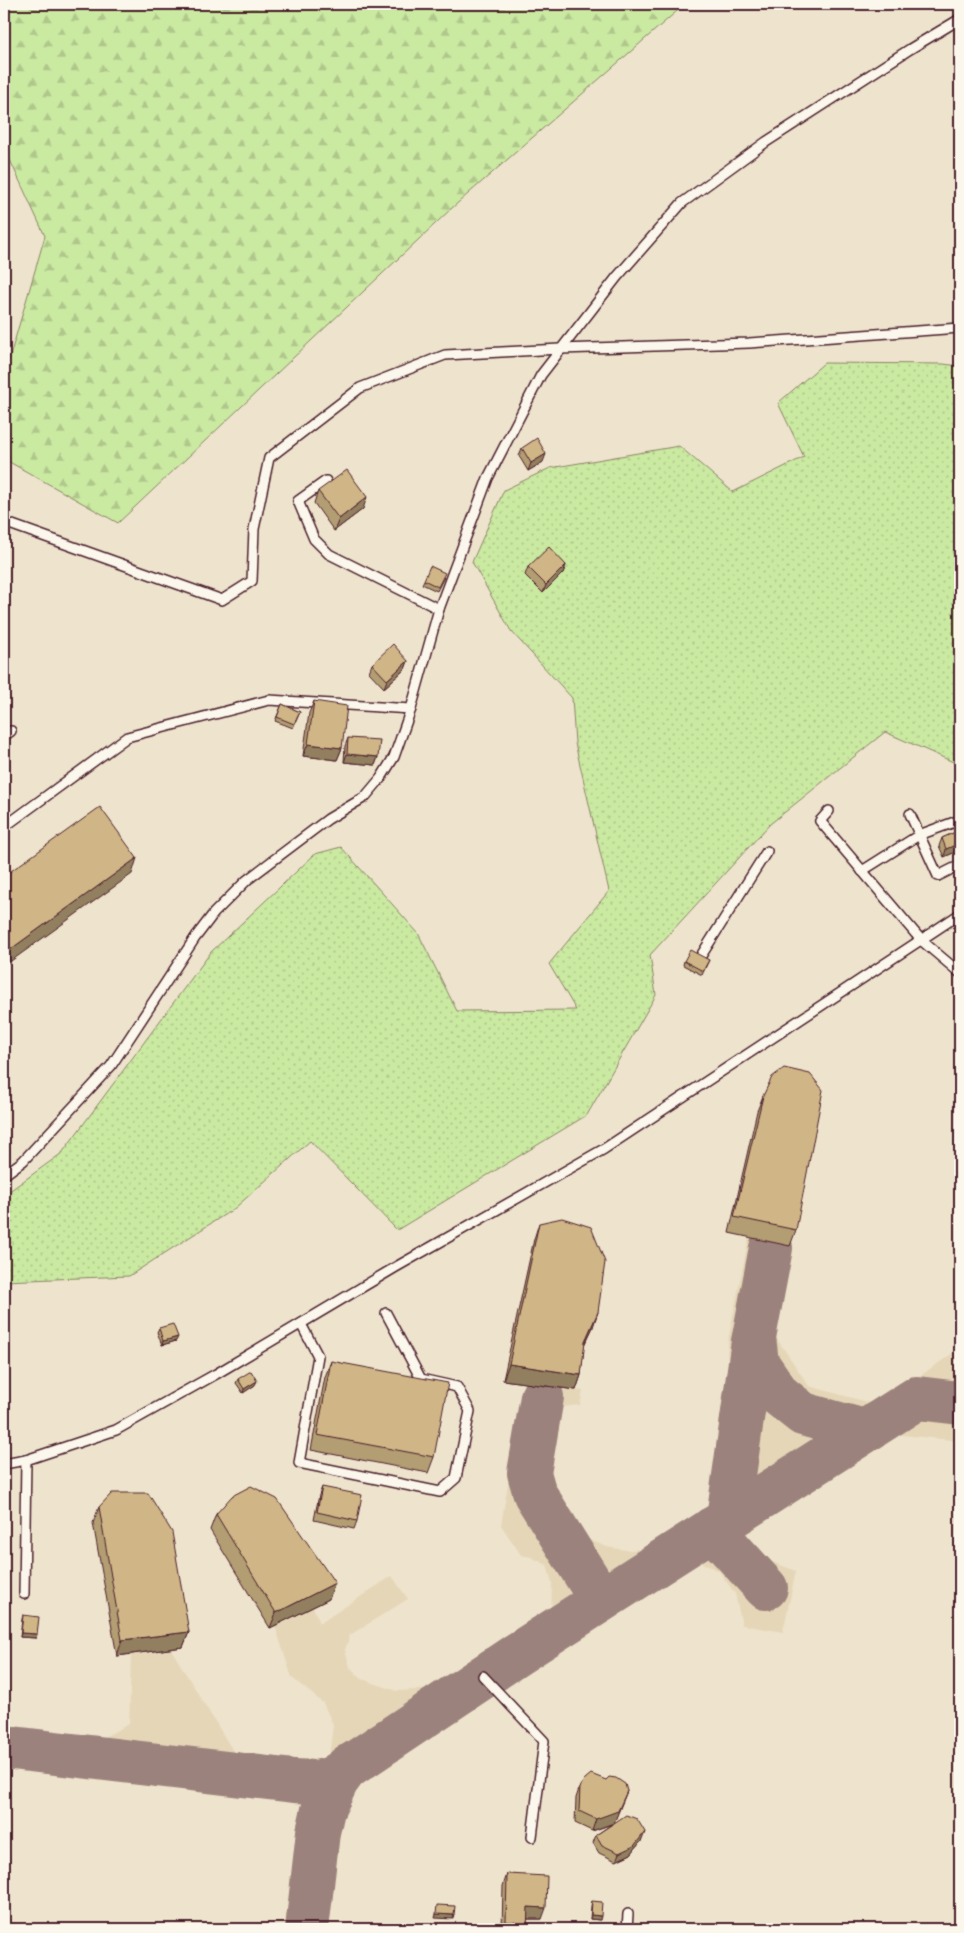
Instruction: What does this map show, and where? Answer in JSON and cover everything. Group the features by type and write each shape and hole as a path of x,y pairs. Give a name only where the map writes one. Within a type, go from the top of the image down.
{"lane":[{"path":"4,1175 23,1161 111,1066 195,938 214,913 247,880 328,819 365,797 381,778 394,757 411,709 439,609 488,478 541,375 618,277 682,203 766,142 960,19"},
{"path":"4,522 222,600 252,581 254,529 269,458 360,388 445,355 749,343 960,328"},
{"path":"326,481 298,501 314,539 328,554 439,609"},
{"path":"4,827 127,737 268,700 411,709"},
{"path":"829,811 820,821 921,940 960,972"},
{"path":"910,814 938,876 960,865"},
{"path":"862,870 919,835 960,820"},
{"path":"699,959 767,851"},
{"path":"4,1464 26,1460 116,1430 301,1324 604,1149 960,914"},
{"path":"301,1324 318,1356 299,1462 440,1492 456,1478 470,1411 457,1387 421,1379 386,1313"},
{"path":"24,1594 26,1460"},
{"path":"483,1676 544,1741 532,1837"},
{"path":"627,1929 628,1914"}],"shaded area":[{"path":"749,1237 782,1244 771,1330 809,1386 878,1405 722,1501 741,1382 730,1369 727,1354 729,1335"},
{"path":"960,1348 960,1441 902,1435 878,1405"},
{"path":"525,1383 583,1391 580,1405 553,1408 542,1482 585,1538 607,1547 626,1550 651,1549 551,1614 552,1583 547,1565 531,1557 521,1555 501,1525"},
{"path":"744,1532 742,1550 796,1571 783,1632 742,1625 735,1594 719,1571 702,1563"},
{"path":"392,1576 408,1599 350,1635 345,1650 350,1667 362,1679 397,1691 436,1689 329,1756 333,1725 323,1703 292,1678 275,1626 313,1607 320,1623"},
{"path":"171,1649 238,1759 4,1732 4,1726 104,1737 129,1724 131,1654"}],"green space":[{"path":"4,4 685,4 452,208 118,523 4,459 4,377 45,236 4,147"},
{"path":"824,363 943,364 960,366 960,765 885,732 770,824 650,955 656,995 587,1115 397,1230 310,1141 235,1208 129,1276 4,1281 4,1195 62,1153 211,952 315,854 341,847 418,933 457,1011 576,1010 549,964 609,891 575,743 572,698 511,631 472,562 504,490 550,468 679,446 733,492 804,457 778,403"}],"building":[{"path":"537,438 546,454 531,463 522,448"},
{"path":"347,470 367,497 339,519 318,491"},
{"path":"549,547 566,565 546,585 528,567"},
{"path":"430,566 445,573 438,587 424,580"},
{"path":"393,644 408,661 387,680 372,664"},
{"path":"314,701 347,706 342,748 308,744"},
{"path":"282,704 300,712 294,724 277,717"},
{"path":"348,738 380,740 378,757 347,754"},
{"path":"100,807 137,858 4,954 4,876"},
{"path":"960,830 960,843 946,849 942,838"},
{"path":"690,950 709,960 703,971 684,961"},
{"path":"784,1068 810,1074 823,1090 796,1230 734,1217 763,1096 772,1077"},
{"path":"562,1218 591,1227 605,1262 598,1312 585,1341 581,1375 509,1364 539,1223"},
{"path":"173,1324 178,1337 163,1341 159,1328"},
{"path":"331,1361 448,1383 434,1457 317,1435"},
{"path":"251,1371 257,1381 244,1389 238,1379"},
{"path":"251,1486 277,1499 335,1583 276,1613 216,1514 232,1496"},
{"path":"322,1487 362,1495 357,1521 317,1512"},
{"path":"112,1493 148,1493 172,1532 189,1632 122,1640 99,1507"},
{"path":"23,1615 39,1617 37,1634 21,1633"},
{"path":"591,1774 606,1780 609,1777 616,1778 625,1784 627,1791 618,1811 596,1819 579,1811 580,1786"},
{"path":"626,1815 637,1819 645,1832 634,1846 619,1853 602,1845 596,1835"},
{"path":"507,1874 547,1876 546,1908 528,1907 527,1929 514,1929 515,1922 506,1922"},
{"path":"592,1901 602,1902 601,1916 591,1915"},
{"path":"437,1905 455,1906 454,1915 436,1914"}],"taxiway":[{"path":"771,1248 754,1337 757,1363 779,1395 803,1414 864,1431"},
{"path":"728,1518 753,1341"},
{"path":"542,1397 529,1473 535,1494 601,1600"},
{"path":"4,1747 294,1781 317,1782 332,1778 519,1653 917,1398 960,1403"},
{"path":"712,1529 766,1588"},
{"path":"307,1929 318,1832 323,1810 337,1781 348,1766"}]}
